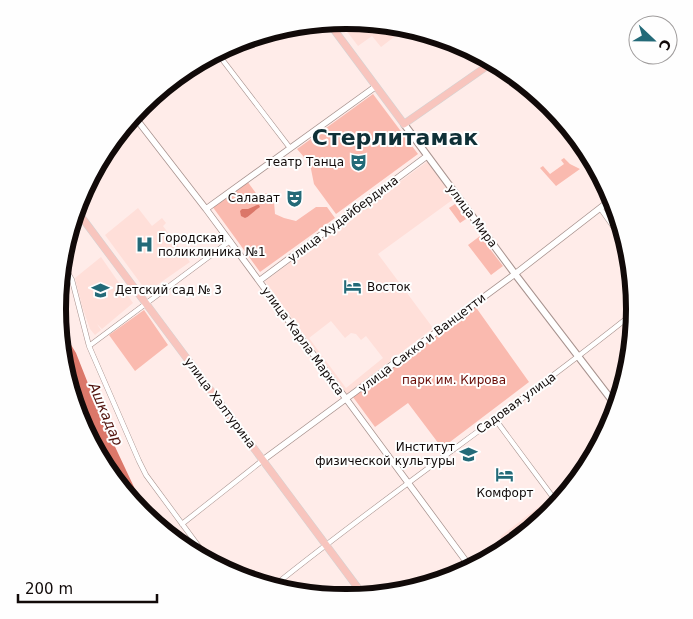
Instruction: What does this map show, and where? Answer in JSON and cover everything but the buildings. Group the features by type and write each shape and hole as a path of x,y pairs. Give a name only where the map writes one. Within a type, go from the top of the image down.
{"main road":[{"name":"улица Мира","path":"334,29 375,87 612,401"},
{"path":"403,123 482,64"},
{"path":"403,123 487,66"},
{"name":"улица Халтурина","path":"82,217 360,590"}],"street":[{"path":"221,58 290,148"},
{"path":"206,209 375,87"},
{"name":"улица Карла Маркса","path":"138,121 206,209 467,563"},
{"name":"улица Худайбердина","path":"259,282 427,156"},
{"name":"улица Сакко и Ванцетти","path":"182,524 263,460 515,274 606,203"},
{"path":"600,208 616,230"},
{"path":"89,346 230,242"},
{"path":"68,273 72,280 89,346 139,461 146,475 201,550"},
{"name":"Садовая улица","path":"279,582 325,544 495,419 627,318"},
{"path":"495,419 554,499"}],"shaded area":[{"path":"345,29 365,29 398,33 381,47 372,36 358,46"},
{"path":"428,161 455,198 378,254 433,328 347,394 265,281","holes":["331,321 345,338 351,333 356,334 361,340 366,336 383,358 346,388 309,338"]},
{"name":"Салават","path":"257,205 260,207 249,216 245,218 241,216 240,211 242,209 248,209"},
{"name":"Городская поликлиника №1","path":"138,208 152,226 162,218 166,223 163,226 190,262 147,292 105,235"},
{"name":"Детский сад № 3","path":"101,257 133,303 102,329 97,324 101,330 95,335 90,329 75,278"},
{"path":"67,339 76,353 102,419 140,500 103,450 87,417 75,382"},
{"path":"545,502 548,505 532,521 504,542 500,537"}],"green space":[{"path":"373,94 418,154 336,214 314,184 310,164 297,149"},
{"path":"564,158 570,164 580,169 556,186 540,168 543,166 550,174 564,164 561,160"},
{"path":"247,181 258,196 267,193 274,202 275,214 284,218 296,221 316,207 327,207 335,218 260,272 212,206"},
{"path":"455,204 466,219 460,223 449,208"},
{"path":"480,236 503,266 491,275 468,245"},
{"name":"парк им. Кирова","path":"475,306 529,382 442,448 408,403 375,427 353,397"},
{"path":"144,310 168,345 135,371 109,335"}],"place":[{"name":"театр Танца","path":"358,162"},
{"name":"Салават","path":"294,198"},
{"name":"Городская поликлиника №1","path":"144,245"},
{"name":"Восток","path":"353,287"},
{"name":"Детский сад № 3","path":"101,290"},
{"name":"Институт физической культуры","path":"469,454"},
{"name":"Комфорт","path":"505,474"}],"district":[{"name":"Стерлитамак","path":"395,137"}],"water label":[{"name":"Ашкадар","path":"106,414"}]}
